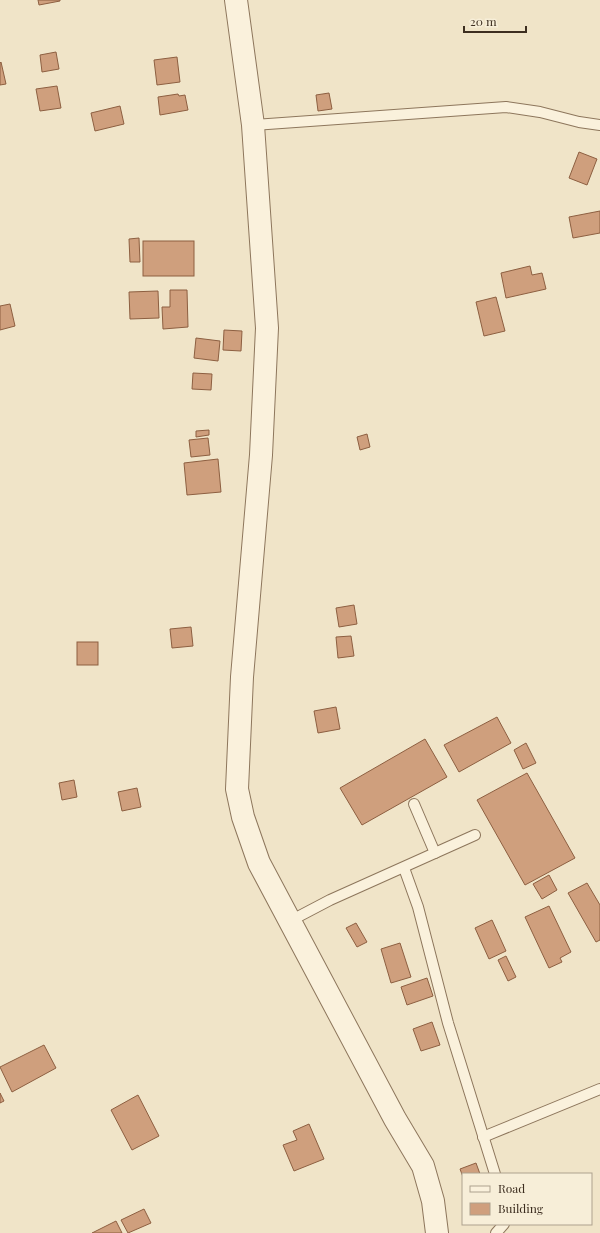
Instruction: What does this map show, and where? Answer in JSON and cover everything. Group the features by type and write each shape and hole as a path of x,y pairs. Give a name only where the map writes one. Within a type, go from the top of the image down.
{"street":[{"path":"236,0 253,125 267,328 261,456 242,677 237,789 243,817 259,863 395,1119 423,1166 433,1201 437,1233"}],"lane":[{"path":"253,125 506,107 540,112 579,122 600,125"},
{"path":"414,804 435,853"},
{"path":"290,922 330,900 475,835"},
{"path":"404,868 418,907 448,1023 495,1173"},
{"path":"483,1137 600,1089"},
{"path":"496,1233 503,1225"}],"building":[{"path":"38,0 60,0 60,1 39,5"},
{"path":"56,52 59,69 42,72 40,55"},
{"path":"177,57 180,82 157,85 154,60"},
{"path":"1,62 6,84 0,85 0,63"},
{"path":"57,86 61,108 40,111 36,89"},
{"path":"329,93 332,109 318,111 316,95"},
{"path":"178,94 179,96 185,95 188,110 160,115 158,97"},
{"path":"120,106 124,124 95,131 91,113"},
{"path":"579,152 597,159 587,185 569,178"},
{"path":"600,211 600,233 573,238 569,217"},
{"path":"139,238 140,262 130,262 129,239"},
{"path":"143,241 194,241 194,276 143,276"},
{"path":"530,266 532,275 542,273 546,289 506,298 501,273"},
{"path":"170,290 187,290 188,327 163,329 162,307 170,307"},
{"path":"158,291 159,318 130,319 129,292"},
{"path":"496,297 505,331 484,336 476,302"},
{"path":"10,304 15,326 0,330 0,306"},
{"path":"224,330 242,331 241,351 223,350"},
{"path":"196,338 220,341 218,361 194,358"},
{"path":"193,373 212,374 211,390 192,389"},
{"path":"209,430 209,435 196,437 196,431"},
{"path":"367,434 370,447 360,450 357,437"},
{"path":"208,438 210,455 191,457 189,440"},
{"path":"218,459 221,492 187,495 184,463"},
{"path":"354,605 357,624 339,627 336,608"},
{"path":"191,627 193,646 172,648 170,629"},
{"path":"351,636 354,656 338,658 336,637"},
{"path":"77,642 98,642 98,665 77,665"},
{"path":"336,707 340,729 318,733 314,711"},
{"path":"497,717 511,743 459,772 444,745"},
{"path":"425,739 447,777 362,825 340,788"},
{"path":"526,743 536,763 523,769 514,750"},
{"path":"527,773 575,858 525,885 477,800"},
{"path":"74,780 77,797 62,800 59,783"},
{"path":"137,788 141,807 122,811 118,792"},
{"path":"549,875 557,890 542,899 533,884"},
{"path":"587,883 600,905 600,940 596,942 568,893"},
{"path":"549,906 571,952 560,958 562,962 549,968 525,917"},
{"path":"492,920 506,951 489,959 475,928"},
{"path":"356,923 367,942 357,947 346,928"},
{"path":"400,943 411,977 391,983 381,949"},
{"path":"506,956 516,977 508,981 498,960"},
{"path":"427,978 433,996 407,1005 401,987"},
{"path":"432,1022 440,1045 421,1051 413,1029"},
{"path":"44,1045 56,1068 12,1092 0,1067"},
{"path":"0,1093 4,1101 0,1103"},
{"path":"138,1095 159,1136 132,1150 111,1110"},
{"path":"309,1124 324,1159 294,1171 283,1145 297,1140 293,1131"},
{"path":"476,1163 480,1173 462,1173 462,1174 460,1169"},
{"path":"144,1209 151,1223 128,1233 121,1220"},
{"path":"116,1221 122,1233 92,1233"}]}
